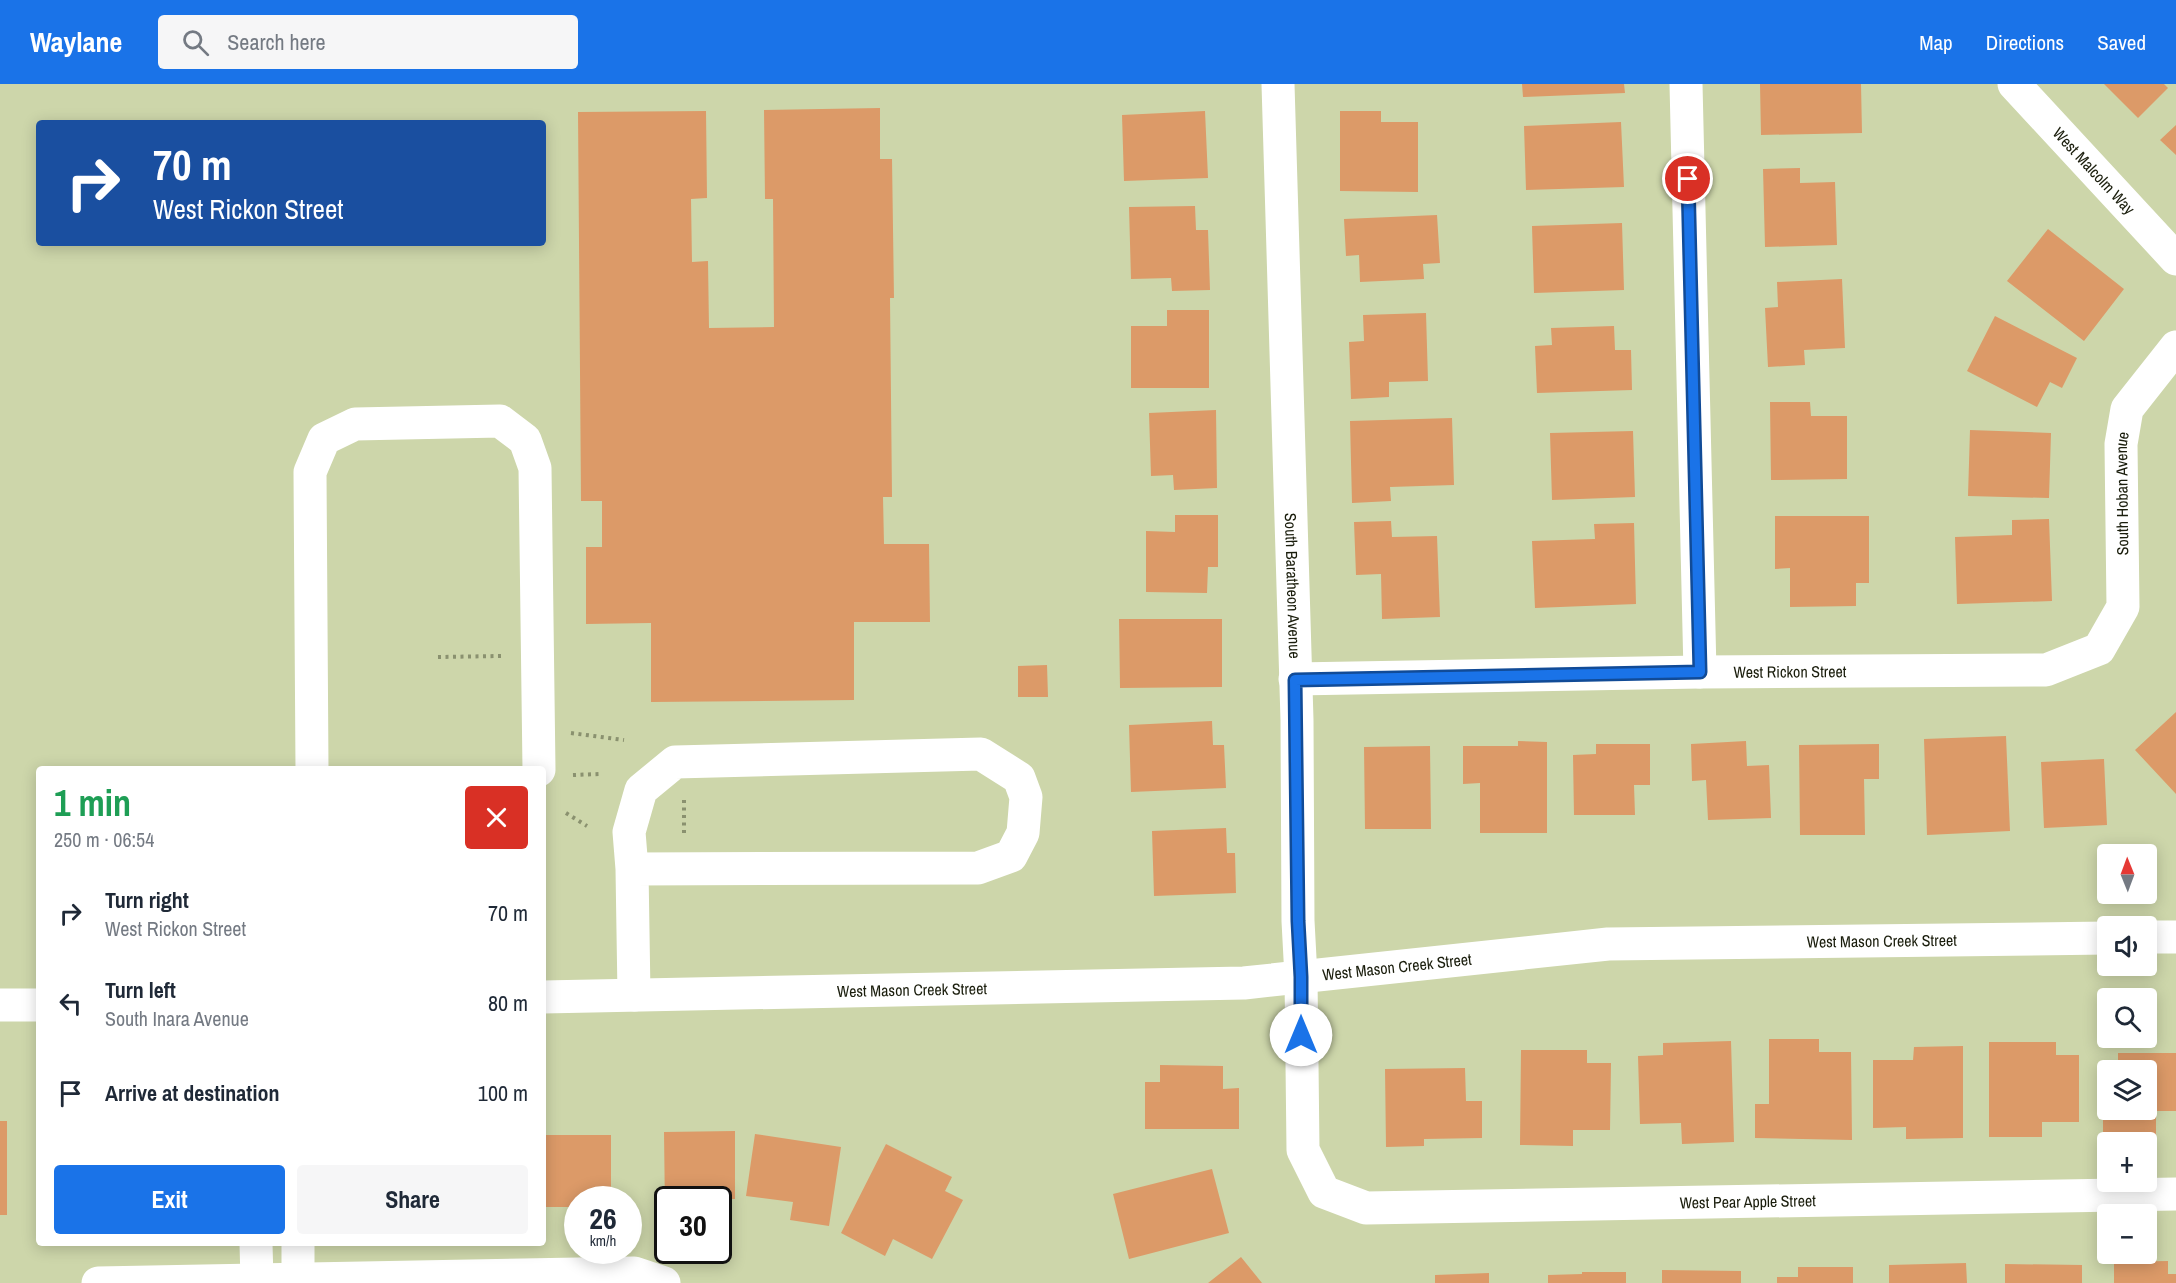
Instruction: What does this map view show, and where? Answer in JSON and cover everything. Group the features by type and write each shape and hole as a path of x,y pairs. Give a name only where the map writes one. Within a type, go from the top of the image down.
{"street":[{"name":"South Baratheon Avenue","path":"1278,84 1295,680 1303,1150 1324,1192"},
{"path":"1686,84 1700,672"},
{"name":"West Malcolm Way","path":"2014,84 2176,259"},
{"name":"South Hoban Avenue","path":"2099,649 2123,607 2121,444 2127,409 2176,347"},
{"path":"312,766 310,472 324,440 355,424 500,421 525,440 535,468 553,772"},
{"name":"West Rickon Street","path":"1295,680 1700,672 2046,670 2099,649"},
{"path":"632,869 978,867 1011,856 1023,833 1026,797 1019,778 981,754 675,762 641,790 629,832 632,869 633,995"},
{"path":"2157,937 2176,937"},
{"name":"West Mason Creek Street","path":"546,997 1244,983 1608,944 2097,938"},
{"path":"0,1005 36,1005"},
{"name":"West Pear Apple Street","path":"1324,1192 1366,1208 2176,1194"},
{"path":"256,1246 257,1280"},
{"path":"298,1246 298,1279"},
{"path":"98,1283 634,1273 664,1283"}],"path":[{"path":"438,657 501,656"},
{"path":"567,732 624,740"},
{"path":"553,772 599,774"},
{"path":"684,795 684,869"},
{"path":"566,813 587,826"}],"building":[{"path":"1522,84 1624,84 1625,93 1523,97"},
{"path":"1760,84 1861,84 1862,133 1761,135"},
{"path":"2104,84 2164,84 2168,88 2138,118"},
{"path":"880,108 880,159 892,159 894,298 890,298 892,497 883,497 884,544 929,544 930,622 854,622 854,700 651,702 651,623 586,624 586,547 602,547 602,501 581,501 578,112 706,111 707,198 691,199 692,262 708,261 709,328 774,327 773,199 765,199 764,110"},
{"path":"1205,111 1208,178 1124,181 1122,115"},
{"path":"1340,111 1381,111 1381,122 1418,122 1418,192 1340,191"},
{"path":"1621,122 1624,187 1526,190 1524,126"},
{"path":"2176,125 2176,155 2160,140"},
{"path":"1800,168 1800,183 1835,182 1837,245 1765,247 1763,169"},
{"path":"1195,206 1196,230 1208,230 1210,290 1172,291 1171,278 1131,279 1129,207"},
{"path":"1437,215 1440,263 1423,264 1424,279 1360,282 1359,255 1346,256 1344,219"},
{"path":"1622,223 1624,290 1534,293 1532,226"},
{"path":"2048,229 2124,289 2084,341 2007,281"},
{"path":"1842,279 1845,348 1804,350 1805,365 1768,367 1765,308 1778,307 1777,282"},
{"path":"1167,310 1209,310 1209,388 1131,388 1131,326 1167,326"},
{"path":"1426,313 1428,381 1389,382 1389,397 1351,399 1349,342 1364,341 1363,315"},
{"path":"1995,316 2077,358 2062,388 2050,382 2037,407 1967,371"},
{"path":"1614,326 1615,350 1631,350 1632,390 1537,393 1535,346 1552,345 1551,328"},
{"path":"1770,402 1810,402 1811,416 1847,416 1847,479 1771,480"},
{"path":"1216,410 1217,488 1174,490 1173,475 1151,476 1149,413"},
{"path":"1452,418 1454,485 1390,487 1391,501 1352,503 1350,421"},
{"path":"1970,430 2051,433 2049,498 1968,496"},
{"path":"1633,431 1635,497 1552,500 1550,433"},
{"path":"1175,515 1218,515 1218,567 1208,567 1207,593 1146,592 1146,531 1175,532"},
{"path":"1775,516 1869,516 1869,583 1856,583 1856,606 1790,607 1790,568 1775,569"},
{"path":"2049,519 2052,601 1957,604 1955,537 2012,535 2012,520"},
{"path":"1391,521 1392,537 1437,536 1440,617 1382,619 1381,574 1356,575 1354,522"},
{"path":"1634,523 1636,604 1535,608 1532,541 1595,539 1594,524"},
{"path":"1119,619 1222,619 1222,687 1120,688"},
{"path":"1047,665 1048,697 1018,697 1018,666"},
{"path":"2176,712 2176,794 2135,750"},
{"path":"1212,721 1213,745 1224,745 1226,788 1131,792 1129,725"},
{"path":"2006,736 2010,831 1927,835 1924,739"},
{"path":"1518,741 1547,742 1547,833 1480,833 1480,783 1463,784 1463,746 1518,746"},
{"path":"1746,741 1747,766 1769,765 1771,818 1708,820 1706,780 1692,781 1691,744"},
{"path":"1596,744 1650,744 1650,785 1634,785 1635,815 1574,815 1573,755 1596,754"},
{"path":"1879,744 1879,779 1864,779 1865,835 1800,835 1799,745"},
{"path":"1430,746 1431,829 1365,829 1364,747"},
{"path":"2104,759 2107,825 2044,828 2041,762"},
{"path":"1226,828 1227,853 1235,853 1236,893 1154,896 1152,831"},
{"path":"1769,1039 1819,1039 1819,1052 1851,1052 1852,1140 1755,1138 1755,1104 1769,1104"},
{"path":"1731,1041 1734,1142 1682,1144 1681,1123 1640,1124 1638,1056 1663,1055 1663,1043"},
{"path":"1989,1042 2056,1042 2056,1055 2079,1055 2079,1122 2042,1122 2042,1137 1989,1137"},
{"path":"1963,1046 1963,1138 1906,1139 1906,1127 1873,1128 1873,1060 1913,1060 1914,1047"},
{"path":"1521,1050 1587,1050 1587,1063 1611,1063 1610,1130 1573,1130 1573,1146 1520,1145"},
{"path":"2118,1053 2176,1053 2176,1111 2157,1111 2157,1060 2118,1060"},
{"path":"1160,1065 1223,1066 1223,1089 1239,1088 1239,1129 1145,1129 1145,1082 1160,1082"},
{"path":"1465,1068 1466,1101 1482,1101 1482,1138 1424,1139 1424,1146 1386,1147 1385,1069"},
{"path":"2103,1120 2156,1120 2156,1132 2103,1132"},
{"path":"0,1121 7,1121 7,1215 0,1215"},
{"path":"735,1131 735,1199 732,1199 732,1186 665,1186 664,1132"},
{"path":"755,1134 841,1147 829,1226 790,1220 793,1202 746,1196"},
{"path":"546,1135 611,1135 611,1186 564,1186 564,1207 546,1207"},
{"path":"886,1144 952,1177 945,1191 963,1200 932,1259 893,1239 885,1256 841,1233"},
{"path":"1212,1169 1229,1233 1129,1259 1113,1194"},
{"path":"1241,1257 1262,1283 1208,1283"},
{"path":"2157,1261 2168,1261 2168,1274 2176,1274 2176,1283 2114,1283 2114,1264 2157,1264"},
{"path":"1966,1263 1967,1283 1889,1283 1889,1265"},
{"path":"2005,1264 2082,1265 2082,1283 2005,1283"},
{"path":"1798,1267 1853,1267 1853,1283 1777,1283 1777,1277 1798,1277"},
{"path":"1662,1270 1741,1271 1741,1283 1662,1283"},
{"path":"1582,1272 1626,1272 1626,1283 1548,1283 1548,1275 1582,1274"},
{"path":"1489,1273 1489,1283 1435,1283 1435,1275"}],"route":[{"path":"1301,1035 1295,680 1700,672 1688,179"}]}
